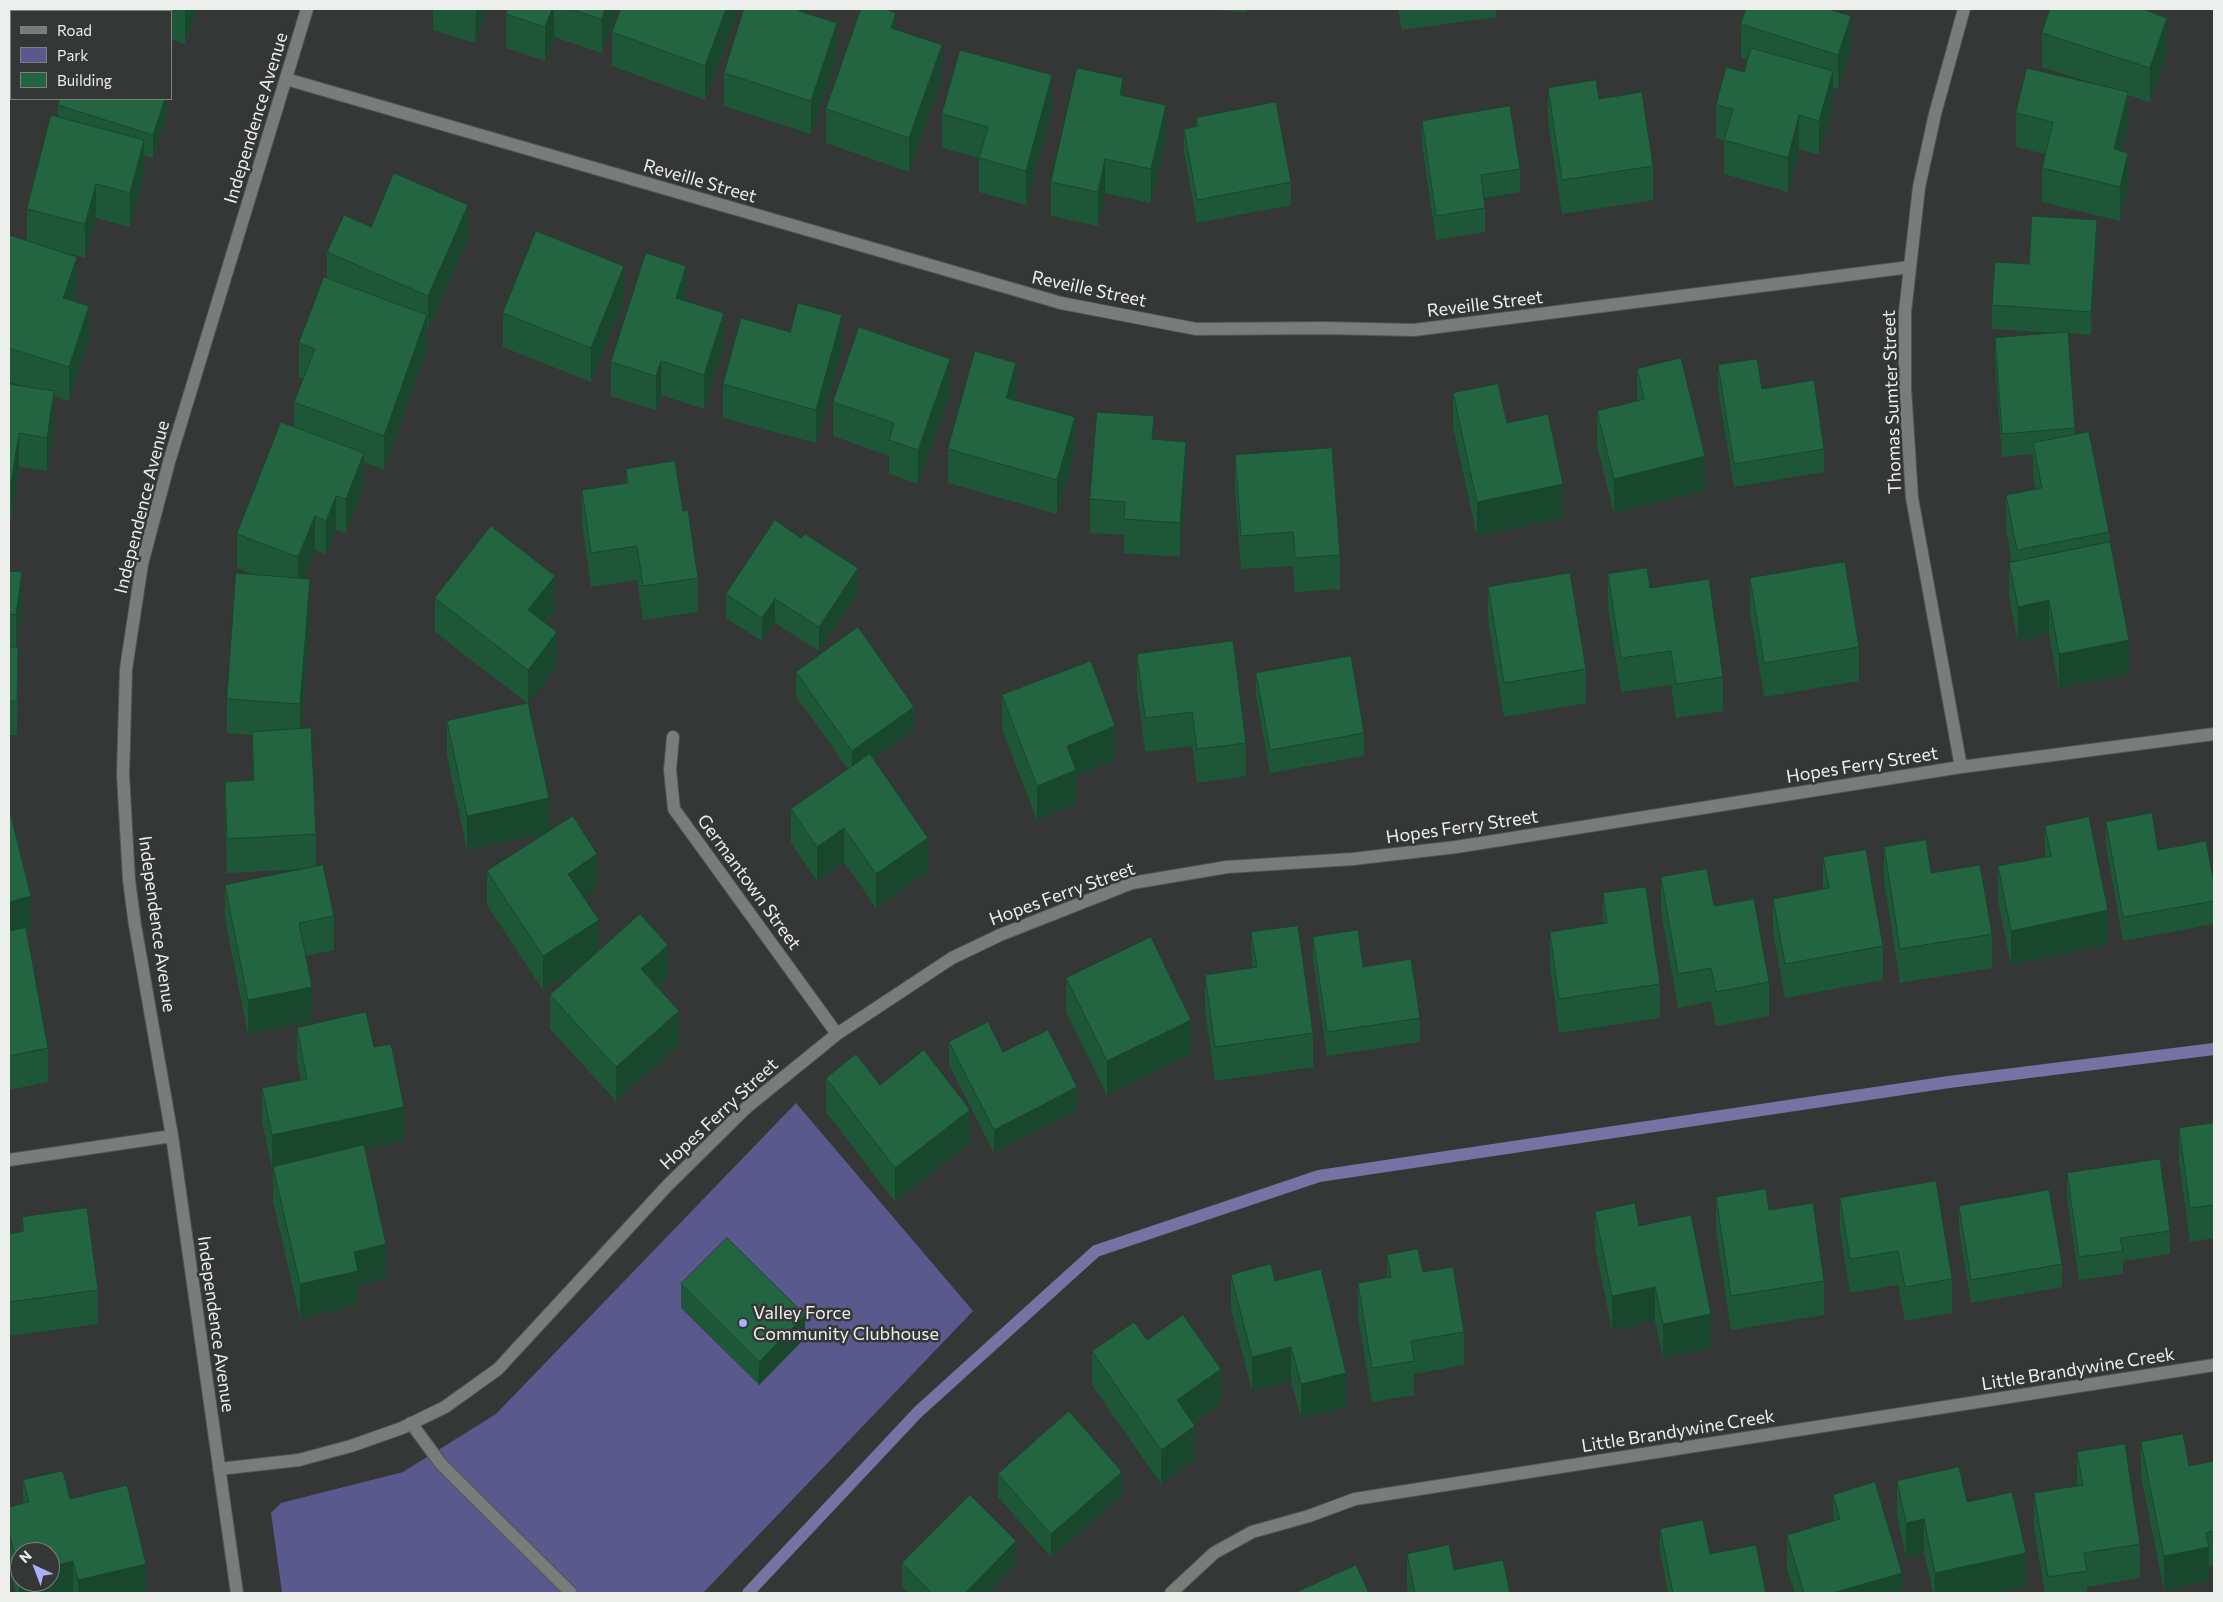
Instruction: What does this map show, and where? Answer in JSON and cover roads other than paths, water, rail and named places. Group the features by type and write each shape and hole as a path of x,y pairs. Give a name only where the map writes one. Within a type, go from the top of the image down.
{"street":[{"name":"Independence Avenue","path":"237,1593 172,1136 129,880 123,775 126,669 142,564 169,462 307,9"},
{"name":"Thomas Sumter Street","path":"1961,767 1912,498 1905,388 1905,312 1919,187 1935,114 1964,9"},
{"name":"Reveille Street","path":"286,80 1061,304 1196,329 1326,328 1414,330 1910,267"},
{"name":"Hopes Ferry Street","path":"218,1469 299,1460 352,1446 411,1424 446,1406 498,1369 667,1186 747,1107 837,1034 952,958 1000,935 1132,883 1227,867 1353,859 1456,847 1961,767 2214,734"},
{"name":"Germantown Street","path":"673,738 670,770 674,809 837,1034"},
{"path":"9,1160 172,1136"},
{"name":"Little Brandywine Creek","path":"1171,1593 1214,1553 1252,1532 1309,1516 1355,1499 2214,1366"},
{"path":"411,1424 441,1464 571,1593"}],"waterway":[{"path":"748,1593 918,1412 1096,1251 1319,1176 1949,1082 2214,1049"}],"place":[{"name":"Valley Force Community Clubhouse","path":"743,1323"}]}
